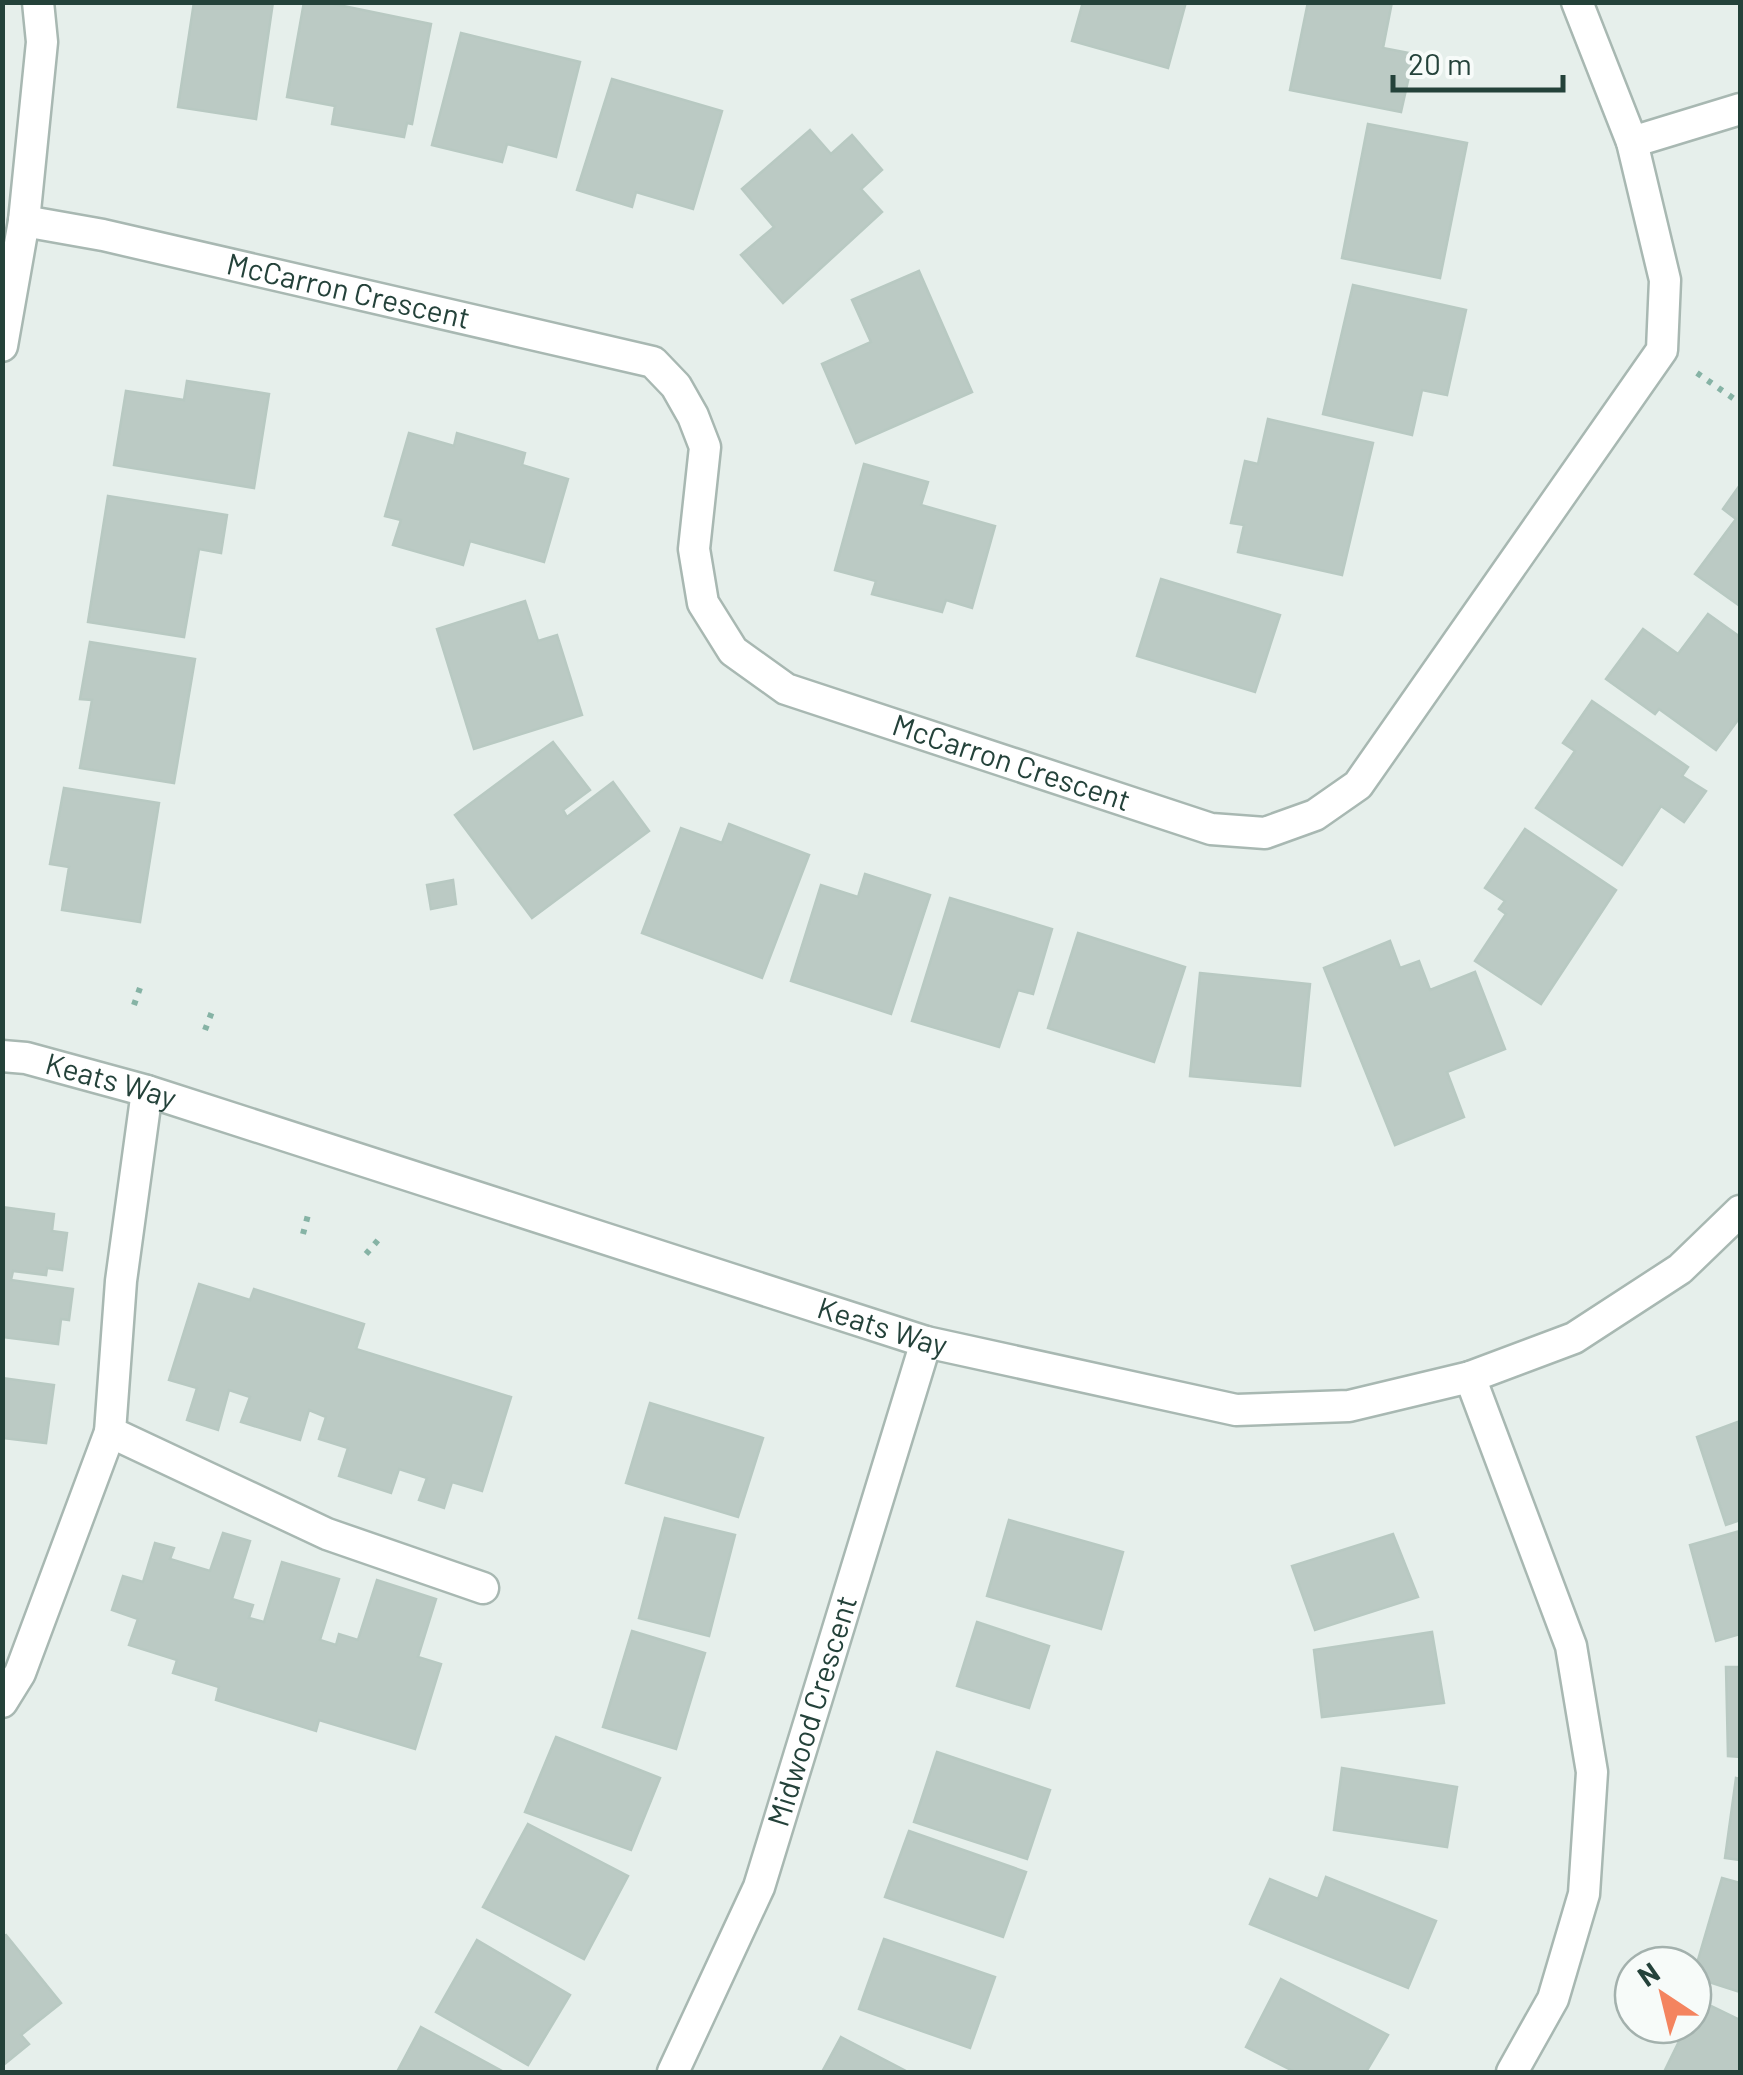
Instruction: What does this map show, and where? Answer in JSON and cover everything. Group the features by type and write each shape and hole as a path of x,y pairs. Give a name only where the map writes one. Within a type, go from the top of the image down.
{"street":[{"path":"2,346 24,220 42,42 38,2"},
{"name":"McCarron Crescent","path":"24,220 653,362 676,386 704,447 694,549 703,603 734,651 786,689 1212,829 1265,832 1315,815 1358,785 1662,350 1666,280 1632,142 1577,2"},
{"path":"1632,142 1740,109"},
{"name":"Keats Way","path":"2,1056 26,1058 148,1091 926,1342 1236,1410 1349,1406 1470,1377 1574,1338 1680,1270 1740,1211"},
{"path":"2,1702 20,1673 110,1432 121,1280 148,1091"},
{"name":"Midwood Crescent","path":"673,2072 760,1887 926,1342"},
{"path":"1470,1377 1571,1646 1592,1772 1584,1894 1553,1999 1512,2072"},
{"path":"110,1432 327,1534 483,1588"}],"path":[{"path":"134,1005 141,985"},
{"path":"205,1030 213,1008"},
{"path":"303,1234 308,1215"},
{"path":"366,1254 379,1238"}],"building":[{"path":"194,2 273,2 256,119 178,107"},
{"path":"304,2 324,2 431,24 412,124 407,123 404,137 332,124 335,106 287,97"},
{"path":"1083,2 1186,2 1168,68 1072,41"},
{"path":"1308,2 1392,2 1383,48 1414,54 1401,112 1290,90"},
{"path":"461,33 580,62 556,157 507,144 502,162 432,145"},
{"path":"612,79 722,111 693,209 636,192 632,207 577,190"},
{"path":"1368,124 1467,143 1440,278 1342,258"},
{"path":"810,130 831,154 852,135 882,170 861,189 882,212 783,303 741,255 774,227 742,189"},
{"path":"919,271 972,392 856,443 822,364 871,342 852,300"},
{"path":"1353,285 1466,310 1447,395 1422,390 1412,435 1323,414"},
{"path":"187,381 269,394 254,488 114,465 126,391 184,400"},
{"path":"1268,419 1373,443 1342,575 1238,552 1244,525 1231,523 1245,461 1258,464"},
{"path":"409,433 454,446 457,433 525,453 522,465 568,479 544,562 470,541 463,565 393,545 401,520 385,516"},
{"path":"864,464 928,482 921,505 995,526 972,608 946,600 942,612 872,594 876,581 835,570"},
{"path":"1740,485 1740,606 1695,574 1736,519 1723,509"},
{"path":"108,496 227,515 221,553 199,549 184,637 88,622"},
{"path":"1161,579 1280,615 1255,692 1137,656"},
{"path":"525,601 538,641 557,635 582,715 474,749 437,629"},
{"path":"1708,614 1740,637 1740,717 1716,750 1659,709 1655,714 1606,679 1643,629 1678,654"},
{"path":"90,642 195,659 174,783 80,768 92,700 80,699"},
{"path":"1592,701 1688,767 1682,776 1706,791 1684,822 1661,806 1622,865 1536,808 1575,751 1563,743"},
{"path":"553,742 590,790 563,810 567,817 613,782 649,831 532,918 455,815"},
{"path":"64,788 159,803 140,922 62,910 69,867 50,864"},
{"path":"729,824 809,855 762,978 642,933 681,828 722,843"},
{"path":"1525,829 1616,890 1541,1004 1475,961 1506,914 1499,909 1505,901 1485,888"},
{"path":"865,874 930,895 891,1014 791,981 821,885 858,897"},
{"path":"453,880 456,904 431,909 427,885"},
{"path":"950,898 1052,929 1033,994 1018,990 999,1047 912,1021"},
{"path":"1078,933 1185,967 1154,1062 1048,1028"},
{"path":"1390,941 1400,968 1419,961 1430,990 1475,972 1505,1049 1447,1072 1464,1117 1395,1145 1324,968"},
{"path":"1200,973 1310,984 1300,1086 1190,1076"},
{"path":"2,1207 54,1214 52,1231 67,1233 62,1270 47,1268 46,1275 13,1271 11,1280 73,1289 69,1320 61,1319 58,1344 2,1337"},
{"path":"199,1284 250,1300 254,1289 364,1324 356,1349 511,1397 482,1491 452,1482 444,1508 419,1500 427,1478 399,1469 391,1493 339,1476 348,1448 319,1439 326,1417 309,1410 300,1440 241,1422 250,1397 229,1390 218,1430 187,1420 197,1388 169,1380"},
{"path":"2,1378 54,1385 46,1443 2,1438"},
{"path":"650,1403 763,1438 738,1517 626,1483"},
{"path":"1740,1421 1740,1520 1726,1525 1697,1437"},
{"path":"665,1518 735,1535 709,1636 639,1618"},
{"path":"1009,1520 1123,1552 1101,1629 987,1596"},
{"path":"1740,1531 1740,1634 1716,1641 1690,1545"},
{"path":"223,1533 250,1541 232,1599 253,1605 249,1618 264,1622 282,1562 339,1579 320,1640 336,1645 339,1634 358,1640 377,1580 436,1599 418,1657 441,1664 415,1749 319,1720 316,1731 216,1700 219,1687 173,1673 177,1660 129,1645 138,1619 112,1610 123,1576 143,1582 155,1543 174,1548 170,1559 210,1571"},
{"path":"1393,1534 1418,1597 1315,1630 1292,1566"},
{"path":"977,1622 1049,1646 1029,1708 957,1686"},
{"path":"632,1631 705,1653 676,1749 603,1727"},
{"path":"1432,1632 1444,1703 1322,1717 1314,1650"},
{"path":"1726,1667 1740,1667 1740,1757 1728,1756"},
{"path":"556,1737 660,1778 631,1850 525,1812"},
{"path":"937,1752 1050,1790 1027,1859 914,1822"},
{"path":"1342,1768 1457,1787 1447,1847 1334,1830"},
{"path":"1736,1778 1740,1779 1740,1860 1725,1858"},
{"path":"528,1824 628,1876 584,1959 483,1907"},
{"path":"909,1831 1026,1872 1003,1937 885,1897"},
{"path":"1326,1877 1436,1921 1408,1988 1250,1924 1270,1879 1318,1899"},
{"path":"1722,1878 1740,1883 1740,1992 1713,1983 1713,1945 1702,1945"},
{"path":"6,1935 61,2003 21,2035 29,2044 2,2066 2,1937"},
{"path":"884,1939 995,1977 970,2048 859,2009"},
{"path":"477,1940 570,1995 528,2065 436,2012"},
{"path":"1281,1979 1388,2035 1366,2072 1295,2072 1246,2047"},
{"path":"1713,2007 1740,2020 1740,2072 1664,2072 1677,2045 1713,2045"},
{"path":"421,2027 504,2072 397,2072"},
{"path":"841,2037 908,2072 822,2072"}]}
